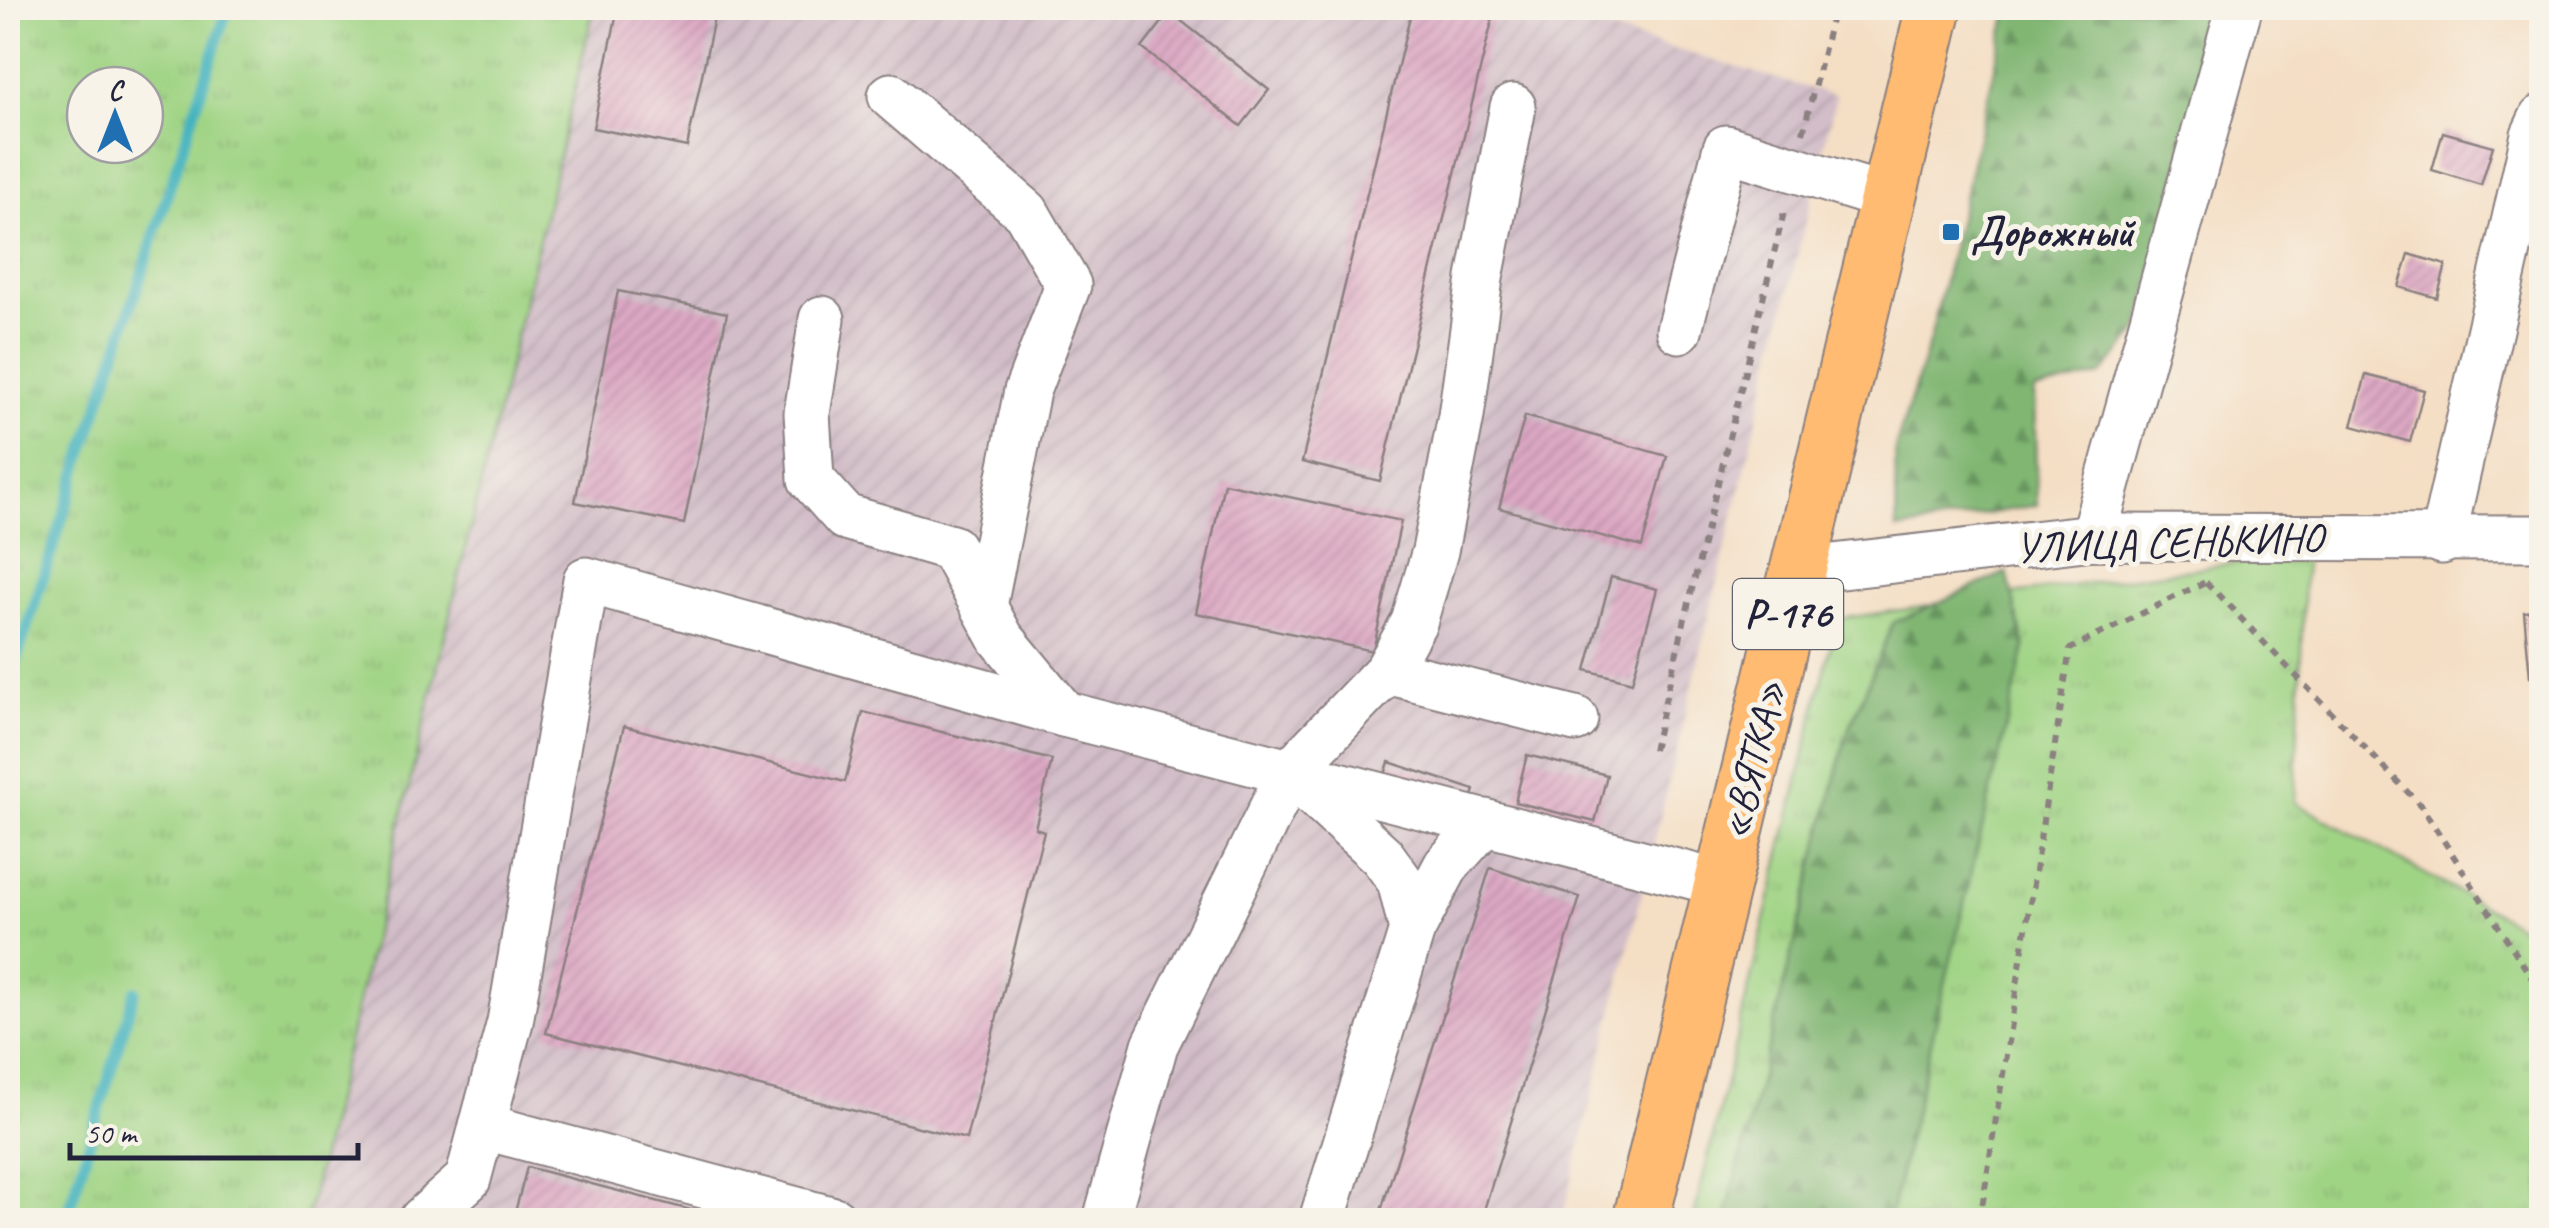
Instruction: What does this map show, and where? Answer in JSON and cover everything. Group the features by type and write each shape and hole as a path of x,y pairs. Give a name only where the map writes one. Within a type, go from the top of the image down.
{"main road":[{"name":"«ВЯТКА»","path":"1642,1220 1934,8"}],"street":[{"path":"2092,537 2239,8"},
{"path":"890,96 1026,212 1068,285 1027,392 984,606"},
{"path":"1106,1220 1155,1045 1290,772 1387,671 1414,622 1435,551 1461,416 1480,278 1513,106"},
{"path":"2442,540 2534,135 2542,118"},
{"path":"1679,330 1726,148 1888,198"},
{"path":"822,320 808,413 810,479 844,518 952,548 1001,638 1064,714"},
{"name":"УЛИЦА СЕНЬКИНО","path":"1798,572 2092,537 2542,538"},
{"path":"422,1220 468,1179 510,1022 586,580 1064,714 1723,884"},
{"path":"1387,671 1575,719"},
{"path":"1290,772 1382,856 1400,881 1412,930"},
{"path":"1322,1220 1412,930 1446,866 1484,822"},
{"path":"482,1126 834,1220"}],"path":[{"path":"1653,750 1834,8"},
{"path":"1980,1220 2070,648 2223,576"},
{"path":"2206,581 2422,807 2542,994"}],"shaded area":[{"path":"594,8 1533,8 1836,96 1562,1220 306,1220"}],"green space":[{"path":"8,8 594,8 306,1220 8,1220"},
{"path":"2009,8 2219,8 2139,330 2101,375 2034,391 2037,505 1897,530 1895,449 1930,340"},
{"path":"2305,553 2295,802 2541,938 2541,1220 1693,1220 1837,619"},
{"path":"2007,572 2025,647 1889,1220 1725,1220 1846,737 1893,623"}],"building":[{"path":"618,8 716,8 687,147 593,128"},
{"path":"1412,8 1469,8 1494,13 1380,481 1302,462"},
{"path":"1170,12 1269,90 1241,126 1142,48"},
{"path":"2443,132 2493,146 2481,185 2432,170"},
{"path":"2409,254 2446,265 2437,298 2399,287"},
{"path":"618,291 727,313 684,524 575,502"},
{"path":"2366,375 2424,390 2410,442 2352,426"},
{"path":"1525,416 1667,456 1642,547 1499,508"},
{"path":"1224,483 1401,521 1373,651 1196,613"},
{"path":"1611,577 1657,589 1632,682 1586,670"},
{"path":"2542,610 2542,676 2530,677 2524,612"},
{"path":"863,712 1052,760 1035,828 1044,831 966,1139 546,1033 624,726 845,782"},
{"path":"1527,755 1607,775 1595,822 1515,802"},
{"path":"1389,762 1475,790 1458,841 1372,813"},
{"path":"1490,868 1580,897 1481,1220 1378,1220"},
{"path":"527,1167 725,1219 725,1220 513,1220"}],"waterway":[{"path":"8,686 228,8"},
{"path":"66,1220 135,991"}],"place":[{"name":"Дорожный","path":"1951,232"}]}
